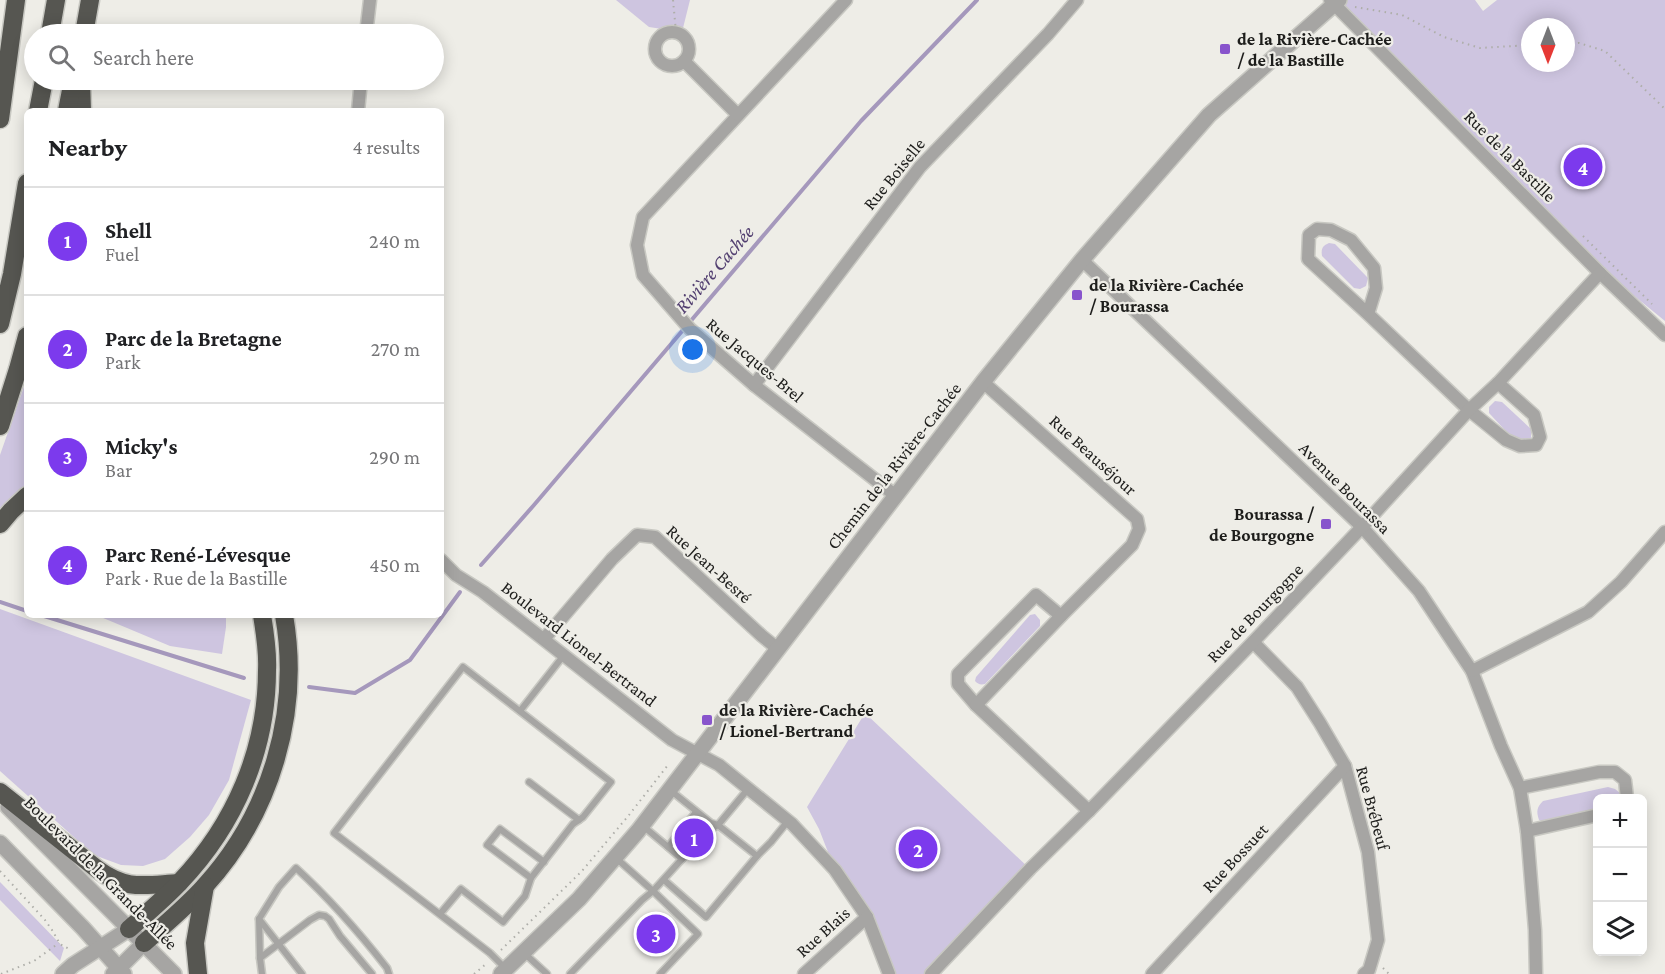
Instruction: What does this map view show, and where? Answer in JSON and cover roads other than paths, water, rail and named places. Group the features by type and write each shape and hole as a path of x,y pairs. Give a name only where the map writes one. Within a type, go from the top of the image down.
{"highway":[{"path":"0,119 16,0"},
{"path":"52,24 56,0"},
{"path":"86,24 90,0"},
{"path":"39,108 42,90"},
{"path":"68,108 71,90"},
{"path":"81,90 82,108"},
{"path":"0,324 12,274 24,201"},
{"path":"0,426 24,347"},
{"path":"0,524 24,499"},
{"path":"129,929 179,883 209,848 247,781 264,718 267,650 262,618"},
{"path":"144,943 205,886 231,854 251,822 265,792 283,732 289,682 289,654 284,618"},
{"path":"0,792 112,879 141,886 179,883"},
{"path":"198,974 195,943 205,886"}],"street":[{"path":"367,24 370,0"},
{"name":"Rue Jacques-Brel","path":"846,0 643,217 637,245 643,275 690,328 754,385 896,496"},
{"name":"Rue Boiselle","path":"754,385 920,167 1048,34 1077,0"},
{"name":"Chemin de la Rivière-Cachée","path":"504,972 579,899 642,826 983,382 1082,260 1209,115 1338,2"},
{"name":"Rue de la Bastille","path":"1338,2 1600,273 1665,335"},
{"path":"670,31 685,38 689,52 684,61 673,66 662,63 655,53 656,41 660,36 670,31"},
{"path":"684,61 738,115"},
{"path":"358,108 360,90"},
{"path":"1368,314 1376,288 1374,268 1351,240 1331,230 1317,230 1309,236 1308,260 1469,410 1506,440 1520,446 1536,445 1540,437 1534,415 1498,383"},
{"name":"Avenue Bourassa","path":"1082,260 1362,527 1419,591 1472,672 1520,788 1527,831 1536,974"},
{"name":"Rue de Bourgogne","path":"931,974 1030,869 1253,642 1600,273"},
{"name":"Rue Beauséjour","path":"976,705 1132,545 1139,529 1137,519 983,382"},
{"path":"1472,672 1588,612 1621,582 1665,532"},
{"name":"Rue Jean-Besré","path":"544,639 612,560 637,535 655,537 778,649"},
{"name":"Boulevard Lionel-Bertrand","path":"444,563 456,575 483,592 672,740 719,765 788,821 835,870 867,917 889,974"},
{"path":"1061,616 1035,596 958,674 958,684 976,705 1089,811"},
{"name":"Rue Brébeuf","path":"1253,642 1297,687 1345,766 1368,852 1378,940 1369,970 1364,974"},
{"name":"Rue Bossuet","path":"1152,974 1345,766"},
{"path":"1520,788 1599,771 1615,772 1625,780 1627,794"},
{"name":"Boulevard de la Grande-Allée","path":"0,799 174,974"},
{"path":"1527,831 1593,816"},
{"path":"0,843 101,948 118,972 144,943"},
{"name":"Rue Blais","path":"804,974 867,917"},
{"path":"63,974 73,965 129,929"}],"lane":[{"path":"520,711 564,655"},
{"path":"440,914 461,889 503,922 525,896 531,878 573,824 583,817 611,782 463,667 334,833 490,953 504,972"},
{"path":"529,782 579,820"},
{"path":"570,974 664,880 704,833 718,825 748,789"},
{"path":"670,790 696,812 711,823 718,825 757,856"},
{"path":"668,847 696,812"},
{"path":"664,880 706,917 788,821"},
{"path":"642,826 682,859"},
{"path":"531,878 487,845 500,829 544,862"},
{"path":"616,858 698,934 660,974"},
{"path":"262,974 259,919 279,887 296,867 348,920 390,974"},
{"path":"260,958 319,915 325,916 332,923 372,974"},
{"path":"259,919 302,974"},
{"path":"524,953 547,974"},
{"path":"576,967 583,974"}],"waterway":[{"name":"Rivière Cachée","path":"481,565 861,121 977,0"},
{"name":"Rivière Cachée","path":"444,614 460,592"},
{"name":"Rivière Cachée","path":"0,602 24,610"},
{"name":"Rivière Cachée","path":"51,618 244,678"},
{"name":"Rivière Cachée","path":"309,687 355,693 410,660 441,618"}],"place":[{"name":"de la Rivière-Cachée / de la Bastille","path":"1225,49"},
{"name":"Parc René-Lévesque","path":"1583,167"},
{"name":"de la Rivière-Cachée / Bourassa","path":"1077,295"},
{"name":"Bourassa / de Bourgogne","path":"1326,524"},
{"name":"de la Rivière-Cachée / Lionel-Bertrand","path":"707,720"},
{"name":"Shell","path":"694,838"},
{"name":"Parc de la Bretagne","path":"918,849"},
{"name":"Micky's","path":"656,934"}]}
